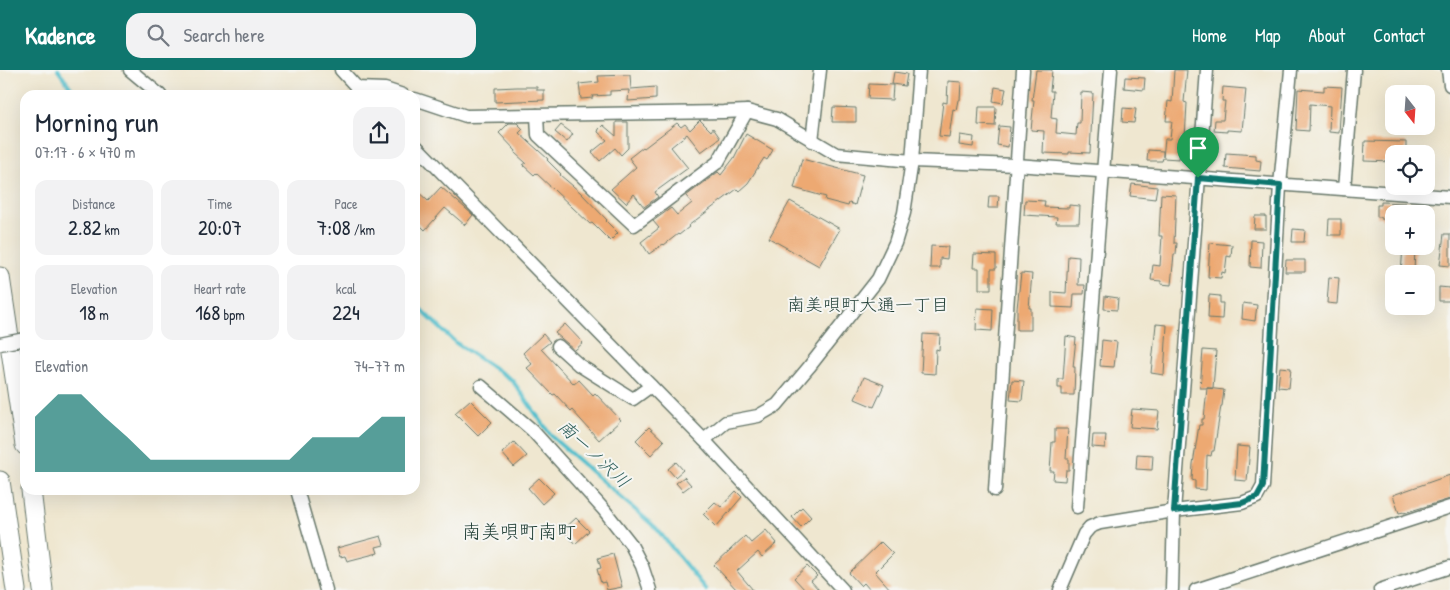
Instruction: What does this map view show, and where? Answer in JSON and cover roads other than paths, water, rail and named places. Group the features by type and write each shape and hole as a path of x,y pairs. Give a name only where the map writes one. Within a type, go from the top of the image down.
{"highway":[{"path":"0,276 20,411"},
{"path":"0,481 16,590"},
{"path":"32,495 43,590"}],"street":[{"path":"130,70 154,90"},
{"path":"341,70 358,90"},
{"path":"812,141 820,70"},
{"path":"704,440 726,422 758,416 777,405 878,279 895,243 904,213 912,161 919,70"},
{"path":"995,490 1023,70"},
{"path":"1077,507 1111,70"},
{"path":"1172,590 1174,511 1207,70"},
{"path":"1060,590 1084,534 1090,527 1100,523 1174,511 1242,503 1257,497 1263,486 1280,185 1291,70"},
{"path":"1344,189 1354,70"},
{"path":"1448,70 1450,85"},
{"path":"420,101 466,116 747,111 777,119 836,154 912,161 1016,165 1450,197"},
{"path":"537,115 538,135 634,225 718,162 747,111"},
{"path":"420,149 704,440 843,590"},
{"path":"0,344 20,340"},
{"path":"558,346 580,365 633,399 651,386"},
{"path":"481,386 532,430 604,510 630,543 642,566 650,590"},
{"path":"298,495 326,590"},
{"path":"1196,590 1450,507"},
{"path":"1380,590 1450,567"}],"waterway":[{"name":"南一ノ沢川","path":"58,70 72,90"},
{"name":"南一ノ沢川","path":"420,309 456,343 512,380 553,438 656,528 706,590"}],"district":[{"name":"南美唄町大通一丁目","path":"868,305"},
{"name":"南美唄町南町","path":"519,531"}]}
